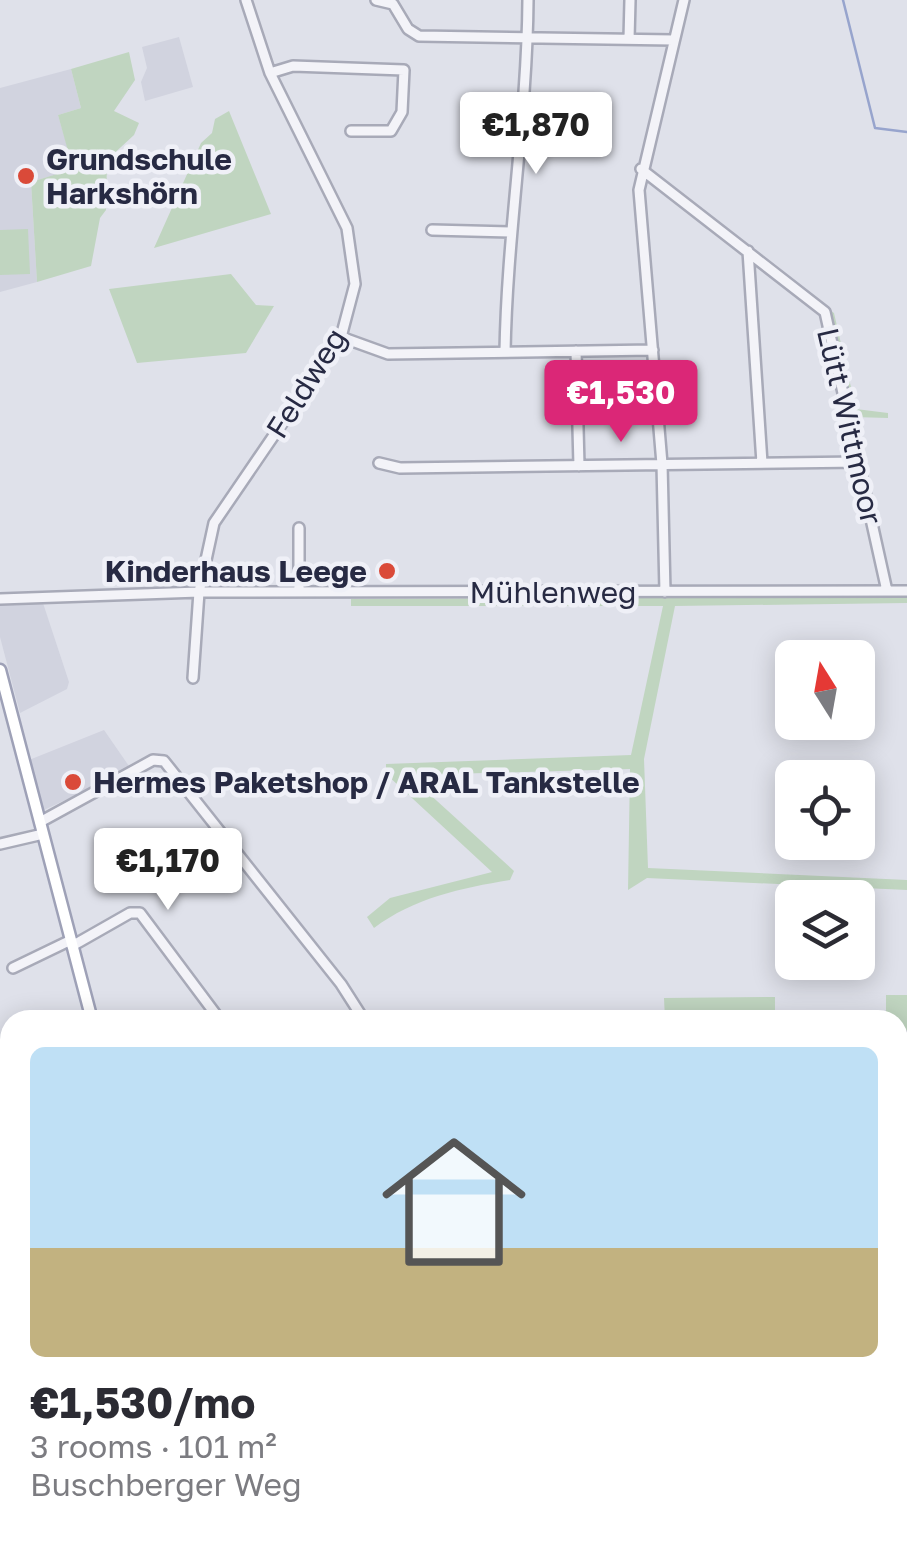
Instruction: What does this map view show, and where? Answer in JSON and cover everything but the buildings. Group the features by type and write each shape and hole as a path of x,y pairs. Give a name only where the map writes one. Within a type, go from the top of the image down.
{"main road":[{"path":"0,670 89,1010"}],"street":[{"name":"Feldweg","path":"199,592 214,522 340,337 356,284 352,244 270,73 246,0"},
{"path":"376,0 393,4 408,28 420,36 673,40"},
{"path":"505,352 528,0"},
{"path":"629,39 630,0"},
{"path":"665,592 662,464 639,190 684,0"},
{"path":"270,73 293,66 404,70 402,112 391,130 351,131"},
{"name":"Lütt Wittmoor","path":"641,169 825,312 887,591"},
{"path":"432,230 510,232"},
{"path":"748,250 762,463"},
{"path":"340,337 388,354 653,350"},
{"path":"576,351 579,466"},
{"path":"379,463 400,468 860,462"},
{"path":"299,528 299,592"},
{"name":"Mühlenweg","path":"0,599 199,592 907,591"},
{"path":"193,678 199,592"},
{"path":"0,844 42,828 153,760 164,762 358,1010"},
{"path":"14,968 130,913 146,916 213,1010"}],"shaded area":[{"path":"179,37 193,87 145,101 141,82 147,68 142,47"},
{"name":"Grundschule Harkshörn","path":"71,69 81,108 58,115 74,169 31,182 37,282 0,292 0,88"},
{"path":"42,600 69,682 67,689 20,713 0,637 0,605"},
{"path":"104,730 131,769 44,810 29,760"}],"green space":[{"path":"129,52 135,80 114,111 139,123 134,135 107,160 106,210 100,218 91,266 37,282 31,182 73,169 58,115 81,108 71,69"},
{"path":"229,111 271,214 154,248 201,143 212,133 215,119"},
{"path":"28,229 30,274 0,275 0,230"},
{"path":"231,274 256,305 274,306 246,353 137,363 109,289"},
{"path":"827,308 834,313 856,409 888,413 888,418 853,417"},
{"path":"907,596 907,603 675,606 644,759 648,868 907,880 907,890 875,889 875,880 775,880 775,884 647,878 628,890 630,769 416,775 415,781 514,871 510,880 439,896 405,909 374,928 367,917 390,898 492,872 386,774 386,764 631,755 663,606 351,606 351,599"},
{"path":"886,995 907,995 907,1010 886,1010"},
{"path":"775,997 775,1010 665,1010 664,998"}],"waterway":[{"path":"843,0 875,128 907,132"}],"place":[{"name":"Grundschule Harkshörn","path":"26,176"},
{"name":"Kinderhaus Leege","path":"387,571"},
{"name":"Hermes Paketshop / ARAL Tankstelle","path":"73,782"}]}
